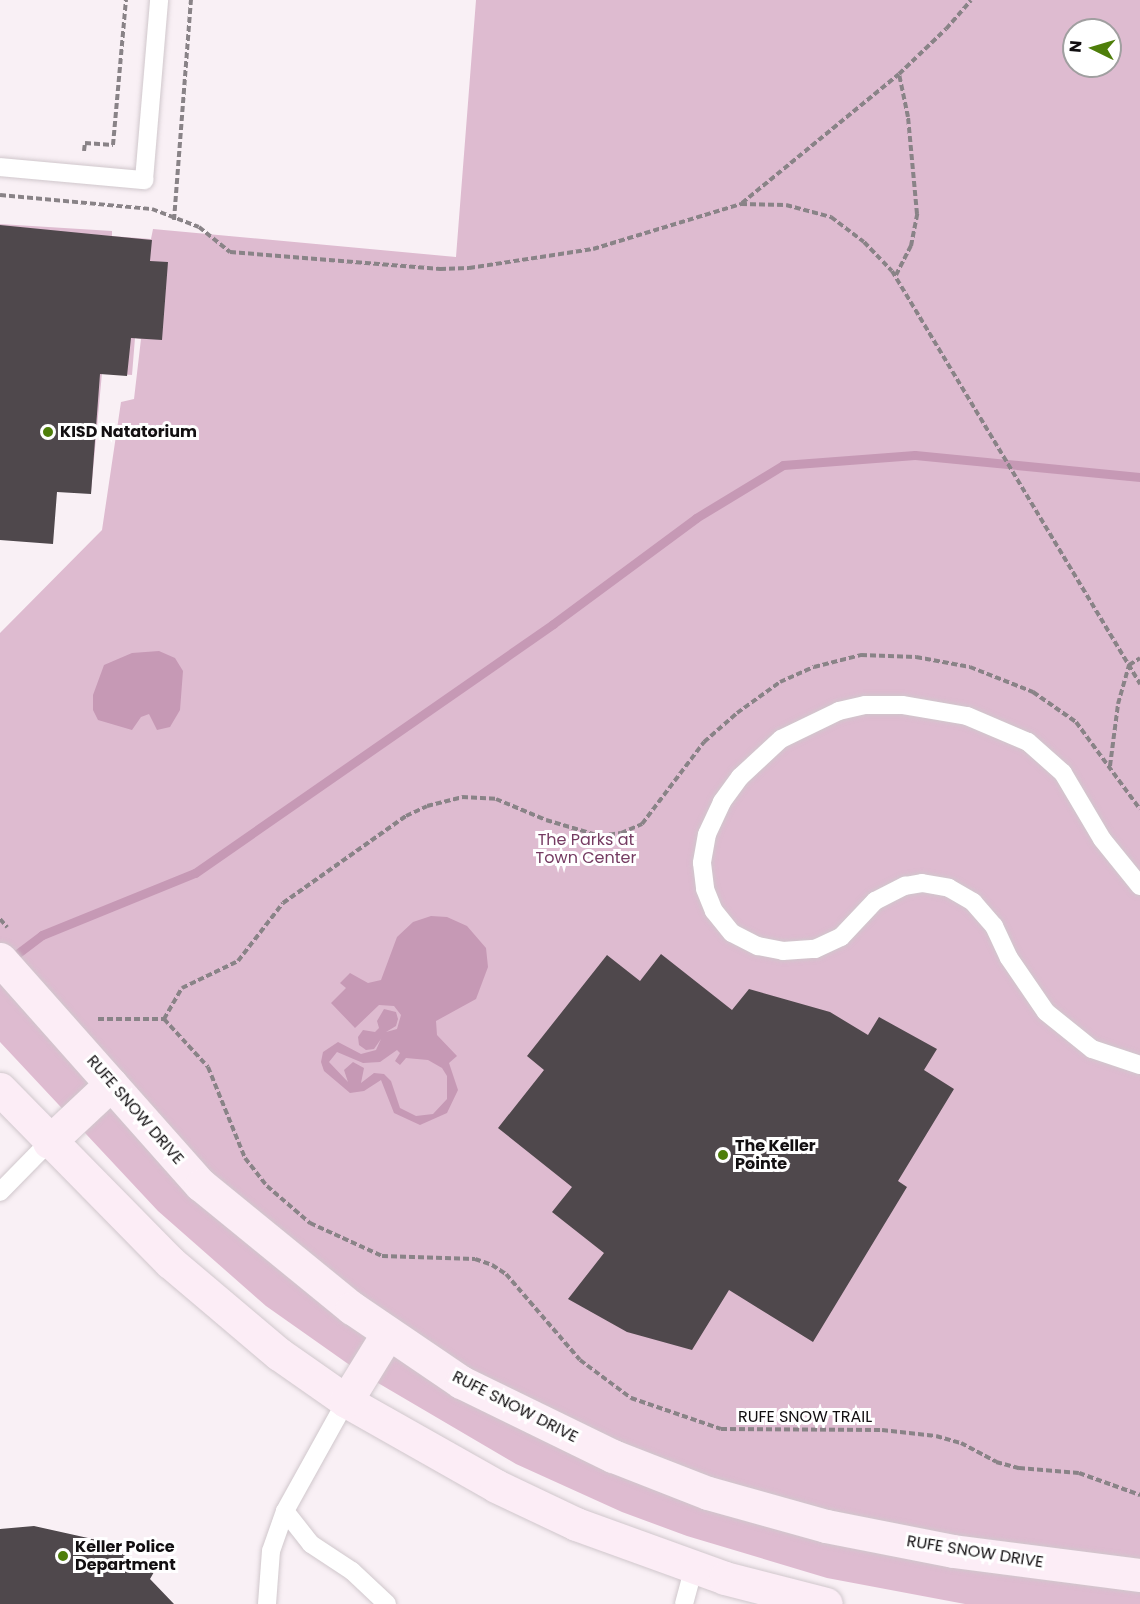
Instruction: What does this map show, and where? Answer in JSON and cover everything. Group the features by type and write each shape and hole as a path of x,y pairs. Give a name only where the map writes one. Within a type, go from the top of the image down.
{"main road":[{"name":"RUFE SNOW DRIVE","path":"0,959 44,1005 201,1185 352,1308 461,1382 613,1456 708,1492 826,1526 953,1551 1140,1575"},
{"path":"49,1142 111,1084"},
{"path":"0,1089 49,1142 226,1312 346,1401 496,1486 576,1524 694,1567 826,1604"},
{"path":"346,1401 388,1333"}],"lane":[{"path":"0,167 144,180 159,0"},
{"path":"1140,886 1102,839 1063,773 1028,742 967,716 902,705 865,705 839,711 782,739 740,777 722,802 707,834 702,863 705,889 714,911 732,933 758,946 783,951 815,949 841,937 875,902 905,886 922,883 949,888 973,902 994,926 1008,958 1053,1018 1092,1049 1140,1065"},
{"path":"0,1192 49,1142"},
{"path":"267,1604 271,1551 285,1510 346,1401"},
{"path":"285,1510 311,1544 352,1571 387,1604"},
{"path":"684,1604 694,1567"}],"path":[{"path":"80,202 85,143 113,145 126,0"},
{"path":"174,220 191,0"},
{"path":"741,204 899,74 946,29 971,0"},
{"path":"896,276 911,246 916,214 908,117 899,74"},
{"path":"0,195 152,209 174,220 199,227 230,252 454,269 593,249 741,204 786,205 831,217 864,242 896,276 1140,684"},
{"path":"94,1019 164,1019 182,988 238,961 283,903 406,816 427,806 462,797 496,799 546,820 600,836 621,833 642,824 704,742 737,713 780,682 814,667 861,655 916,657 970,667 1008,680 1053,705 1076,722 1140,809"},
{"path":"1110,766 1118,704 1129,665 1140,658"},
{"name":"RUFE SNOW TRAIL","path":"164,1019 208,1067 245,1158 291,1208 310,1223 382,1256 475,1259 492,1265 506,1274 580,1360 632,1398 721,1429 882,1430 936,1436 961,1443 996,1462 1019,1468 1079,1473 1140,1495"}],"green space":[{"name":"The Parks at Town Center","path":"476,0 1140,0 1140,1604 965,1604 827,1578 687,1536 622,1512 516,1464 361,1373 266,1306 158,1211 0,1042 0,633 102,530 121,402 134,399 141,339 135,338 132,375 102,373 91,492 55,489 0,538 0,224 112,231 112,236 151,239 153,229 456,257"}],"shaded area":[{"path":"159,651 175,658 183,671 180,710 170,727 157,730 149,714 141,717 132,730 98,720 93,710 93,695 104,665 132,653"},
{"path":"431,916 447,917 467,926 486,948 488,967 476,999 436,1021 437,1035 457,1056 449,1063 458,1090 447,1113 420,1125 394,1113 381,1080 364,1091 350,1093 324,1071 321,1062 323,1052 338,1042 361,1054 376,1050 381,1039 374,1049 366,1050 359,1045 358,1037 363,1030 375,1032 379,1028 377,1021 384,1009 396,1012 398,1019 396,1026 386,1032 397,1029 401,1015 394,1006 379,1005 355,1028 331,1003 346,988 340,983 350,973 368,983 381,980 397,937 413,922","holes":["397,1050 400,1053 395,1061 400,1065 406,1058 428,1060 442,1068 447,1076 447,1099 433,1114 416,1116 400,1108 391,1081 384,1074 374,1073 361,1083 364,1068 353,1062 344,1070 348,1082 329,1062 337,1052 363,1063 380,1062"]}],"building":[{"name":"KISD Natatorium","path":"0,225 152,240 150,261 168,262 162,340 131,338 127,376 100,374 91,494 57,492 53,544 0,540"},
{"name":"The Keller Pointe","path":"661,954 732,1010 749,989 830,1012 868,1035 879,1017 937,1049 924,1070 954,1089 898,1181 907,1187 813,1342 729,1290 692,1350 627,1332 568,1299 604,1253 552,1212 572,1187 498,1128 544,1070 527,1056 607,955 640,981"},
{"name":"Keller Police Department","path":"34,1526 97,1540 154,1572 150,1579 174,1604 0,1604 0,1529"}],"waterway":[{"path":"9,960 42,935 195,873 553,624 696,518 783,465 915,455 1140,477"}],"place":[{"name":"KISD Natatorium","path":"48,432"},
{"name":"The Keller Pointe","path":"723,1155"},
{"name":"Keller Police Department","path":"63,1556"}]}
